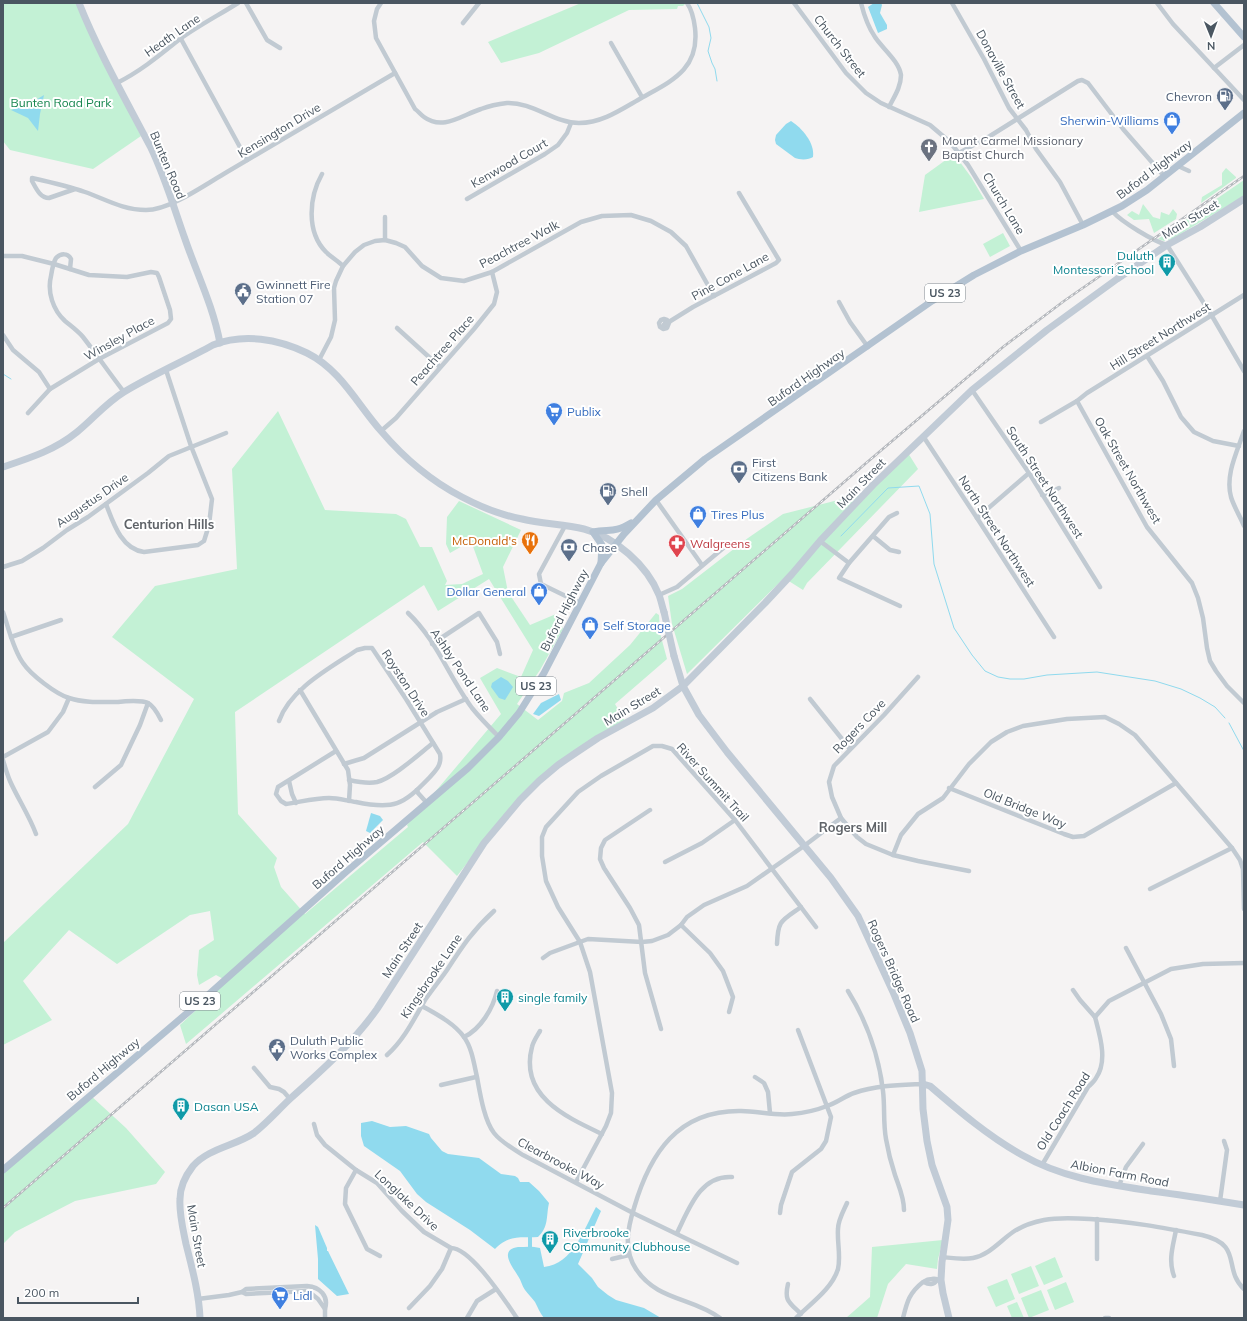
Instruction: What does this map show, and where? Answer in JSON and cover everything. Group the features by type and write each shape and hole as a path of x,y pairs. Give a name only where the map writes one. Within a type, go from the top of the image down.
{"main road":[{"path":"1214,3 1243,34"},
{"name":"Buford Highway","path":"3,1170 199,1003 346,872 468,768 499,737 518,713 544,673 601,563 636,521 656,500 706,459 932,302 974,275 1021,251 1113,212 1147,190 1244,113"},
{"path":"593,532 621,529 636,521"},
{"path":"593,532 602,545 601,563"}],"street":[{"name":"Bunten Road","path":"79,3 92,36 151,149 164,178 185,240 213,313 220,343"},
{"name":"Heath Lane","path":"117,82 131,76 156,59 181,39 238,3"},
{"path":"246,3 267,40 280,48"},
{"path":"381,3 377,9 374,21 376,38 415,109 431,121 446,123 486,107 508,103 520,104 571,123 590,122 608,117 674,80 684,70 695,47 696,37 695,22 687,3"},
{"path":"463,24 480,3"},
{"name":"Church Street","path":"794,3 853,81 866,93 889,107 928,123 938,130"},
{"path":"861,3 865,17 874,36 889,54 901,74 900,85 889,107"},
{"name":"Donaville Street","path":"952,3 984,59 1001,94 1026,130 1036,149 1060,182 1083,225"},
{"path":"1157,3 1173,24 1244,100"},
{"path":"181,39 247,160"},
{"path":"611,43 642,97"},
{"path":"1214,68 1244,45"},
{"name":"Kensington Drive","path":"74,189 45,198 32,181 32,178 74,189 114,204 134,209 159,209 173,203 395,73"},
{"path":"959,153 990,136 1078,81 1082,80 1088,83 1123,129 1164,176"},
{"name":"Kenwood Court","path":"467,199 558,145 567,133 571,123"},
{"name":"Church Lane","path":"938,130 959,153 975,174 1021,251"},
{"path":"1178,166 1188,171"},
{"path":"322,174 317,183 311,214 312,227 318,241 326,252 343,266"},
{"name":"Pine Cone Lane","path":"664,326 675,318 779,260 739,193"},
{"name":"Main Street","path":"200,1318 198,1299 182,1224 180,1199 182,1187 187,1175 204,1157 239,1142 252,1134 341,1051 372,1015 484,843 520,800 553,769 577,752 598,738 653,708 683,686 765,603 820,541 873,485 972,390 1088,300 1167,245 1200,227 1244,199"},
{"path":"1113,212 1119,219 1159,243 1167,245 1212,316 1244,371"},
{"name":"Peachtree Walk","path":"385,240 405,247 422,266 441,278 464,281 492,272 581,222 602,216 630,215 651,221 671,232 686,246 714,296"},
{"path":"320,360 331,337 335,320 334,288 343,266 355,252 364,245 375,241 385,240 385,217"},
{"path":"70,269 71,259 69,256 64,254 59,255 55,259 50,280 50,296 52,302 64,319 83,337 124,392"},
{"name":"Winsley Place","path":"3,256 22,256 89,275 104,277 127,277 152,272 157,273 170,310 171,319 168,322 50,389 28,413"},
{"name":"Peachtree Place","path":"381,431 396,418 494,304 497,292 492,272"},
{"name":"Hill Street Northwest","path":"1077,401 1087,393 1244,295"},
{"path":"839,302 850,322 868,347"},
{"path":"397,328 440,367"},
{"path":"3,335 13,350 39,372 50,389"},
{"path":"3,467 35,456 64,441 77,432 106,405 124,392 220,343 244,339 266,340 290,346 320,360 339,378 381,431 414,465 428,477 452,492 504,514 593,532 617,543"},
{"path":"1147,356 1163,381 1181,418 1194,432 1214,441 1239,446"},
{"path":"106,504 116,530 130,546 139,551 144,552 198,545 204,541 212,499 191,446 166,370"},
{"name":"South Street Northwest","path":"972,390 1029,473 1100,587"},
{"path":"1041,422 1077,401"},
{"name":"Oak Street Northwest","path":"1077,401 1147,527 1192,583 1198,598 1203,618 1210,661 1227,686 1244,703"},
{"path":"1244,431 1230,472 1229,481 1232,498 1244,526"},
{"name":"Augustus Drive","path":"3,568 22,561 43,548 106,504 169,456 226,433"},
{"name":"North Street Northwest","path":"923,436 1054,637"},
{"path":"977,518 1029,473"},
{"path":"1042,495 1053,492 1059,488"},
{"path":"656,500 702,566"},
{"path":"897,513 889,517 849,563 839,578 900,606"},
{"path":"565,526 538,574 541,584 580,603"},
{"path":"873,536 890,550 899,552"},
{"path":"820,541 849,563"},
{"name":"Rogers Bridge Road","path":"617,543 646,572 659,595 683,686 698,715 726,752 831,878 858,916 893,992 911,1037 922,1071 923,1109 927,1141 932,1165 947,1207 948,1220 939,1280 949,1318"},
{"path":"659,595 677,587 728,544"},
{"path":"3,612 15,649 22,663 32,674 45,684 69,698 95,702 131,701 148,703 156,711 161,720"},
{"name":"Ashby Pond Lane","path":"408,613 414,618 432,644 466,699 485,723 499,737"},
{"path":"432,644 479,613 497,642 500,654"},
{"path":"11,637 61,620"},
{"name":"Royston Drive","path":"279,721 282,714 308,682 357,650 372,648 440,754 440,764 417,790 402,801 386,806 329,798 296,803 284,803 278,798 276,794 278,787 336,751"},
{"name":"Rogers Cove","path":"918,677 834,766 829,782 832,797 841,818 857,837 866,844 893,855 969,871"},
{"path":"300,690 348,770 349,801"},
{"path":"36,834 30,819 9,780 3,758 48,732 62,712 69,698"},
{"path":"344,764 364,758 437,712 466,699"},
{"path":"810,699 850,749"},
{"path":"96,787 121,765 148,703"},
{"path":"893,855 901,835 918,814 943,798 949,788 991,742 1007,732 1023,726 1067,719 1105,717 1119,724 1135,735 1232,848 1240,860 1243,869 1244,909"},
{"path":"349,780 362,782 375,782 383,780 433,743"},
{"name":"River Summit Trail","path":"576,1182 602,1134 611,1113 612,1093 590,972 580,942 558,907 546,881 542,856 542,837 546,827 578,792 601,776 653,746 662,746 672,749 735,820 773,868 816,927"},
{"path":"289,780 292,794 296,803"},
{"name":"Old Bridge Way","path":"949,788 1073,837 1084,836 1176,782"},
{"path":"417,790 427,803"},
{"path":"650,810 605,840 601,848 600,859 639,926 645,973 660,1029"},
{"path":"543,958 550,953 588,939 642,942 652,941 668,935 681,925 687,917 704,905 747,886 841,818"},
{"path":"665,862 702,843 735,820"},
{"path":"1150,889 1232,848"},
{"path":"777,944 778,928 784,919 801,907"},
{"name":"Kingsbrooke Lane","path":"387,1055 396,1047 460,949 475,930 494,911"},
{"path":"681,925 710,953 723,971 733,997 729,1012"},
{"path":"1126,948 1161,1014 1171,1039 1174,1066"},
{"path":"1073,990 1095,1017 1109,1001 1171,970 1204,964 1244,963"},
{"path":"464,1038 477,1028 484,1019 495,999 497,990"},
{"path":"848,991 855,1002 870,1035 874,1049 882,1086 886,1141 894,1172 904,1201 904,1210"},
{"name":"Clearbrooke Way","path":"422,1006 438,1015 455,1028 464,1038 475,1066 476,1077 486,1118 494,1133 505,1144 632,1213 737,1262"},
{"name":"Old Coach Road","path":"1042,1165 1088,1088 1097,1078 1103,1062 1100,1038 1095,1017"},
{"path":"780,1213 781,1205 792,1172 821,1149 826,1141 832,1117 798,1030"},
{"path":"540,1031 532,1047 529,1067 531,1079 536,1090 556,1109 602,1134"},
{"path":"254,1068 270,1087 279,1089 290,1099"},
{"path":"441,1085 476,1077"},
{"path":"755,1077 764,1083 768,1092 770,1113"},
{"path":"720,1318 703,1307 681,1300 654,1288 635,1268 630,1255 627,1234 639,1190 655,1156 678,1130 700,1117 722,1112 741,1111 792,1114 828,1106 853,1093 882,1086 923,1084"},
{"name":"Albion Farm Road","path":"923,1084 930,1086 989,1134 1023,1156 1060,1172 1089,1181 1244,1205"},
{"name":"Longlake Drive","path":"314,1124 316,1135 324,1145 356,1170 377,1183 402,1211 424,1232 451,1248 456,1248 465,1253 496,1289 517,1318"},
{"path":"1220,1201 1227,1150 1224,1142"},
{"path":"1119,1186 1126,1167 1143,1144"},
{"path":"356,1170 346,1188 345,1204 367,1249 380,1256"},
{"path":"677,1233 699,1191 712,1180 732,1177"},
{"path":"796,1318 826,1288 836,1272 839,1260 838,1228 848,1203"},
{"path":"942,1257 962,1259 973,1258 984,1254 1013,1232 1026,1225 1044,1220 1060,1218 1097,1219 1136,1223 1209,1237 1222,1243 1229,1251 1235,1277 1244,1289"},
{"path":"1097,1219 1097,1259"},
{"path":"1174,1276 1170,1256 1176,1230"},
{"path":"408,1308 430,1286 442,1269 451,1248"},
{"path":"612,1258 630,1255"},
{"path":"903,1318 910,1295 924,1282 930,1281 936,1283 939,1280"},
{"path":"788,1284 786,1294 787,1298 801,1314"},
{"path":"198,1299 229,1295 242,1292 246,1289 314,1286 325,1296 325,1318"},
{"path":"467,1318 477,1301 496,1289"},
{"path":"242,1292 246,1294 308,1291 318,1299 325,1309"},
{"path":"1104,1318 1109,1318"}],"green space":[{"name":"Bunten Road Park","path":"3,3 77,3 141,136 93,169 10,150 3,141"},
{"path":"581,3 686,3 683,6 678,6 677,9 629,10 539,53 501,63 488,42"},
{"path":"954,154 971,177 984,199 919,212 925,175"},
{"path":"1226,168 1236,178 1201,203 1202,197 1222,185 1222,173"},
{"path":"1244,180 1244,196 1172,239 1164,241 1158,239"},
{"path":"1143,204 1153,217 1160,219 1161,212 1169,215 1173,209 1177,214 1176,219 1154,233 1149,219 1134,220 1127,215 1132,211 1139,215"},
{"path":"1003,233 1010,246 990,257 983,244"},
{"path":"278,411 325,510 396,514 406,519 420,547 432,547 447,581 445,585 462,584 483,574 471,541 450,553 446,544 447,517 459,501 521,530 503,567 508,592 530,625 556,614 563,629 540,670 517,704 538,720 562,701 564,693 589,683 630,645 656,613 659,615 660,633 667,659 615,704 625,721 550,769 486,839 457,876 423,842 186,1044 180,1025 227,981 216,975 199,985 197,975 199,950 214,940 210,911 190,915 117,964 69,930 23,981 52,1020 3,1045 3,943 128,824 194,699 112,637 155,586 237,569 232,469","holes":["489,579 533,650 521,677 497,668 480,678 501,714 407,825 408,827 305,914 281,887 274,867 277,858 238,814 235,712 424,585 438,611"]},
{"path":"908,453 918,469 807,583 803,590 784,578 687,674 672,624 668,596 682,589 748,538 783,514 862,494"},
{"path":"90,1095 126,1128 165,1172 156,1184 75,1201 15,1232 3,1244 3,1173"},
{"path":"943,1240 937,1269 906,1264 888,1284 877,1318 846,1318 870,1297 872,1247"},
{"path":"1055,1257 1063,1277 1044,1285 1035,1266"},
{"path":"1031,1266 1039,1286 1019,1294 1011,1274"},
{"path":"1007,1279 1015,1299 996,1307 987,1287"},
{"path":"1066,1282 1074,1302 1055,1310 1047,1290"},
{"path":"1041,1290 1049,1310 1029,1318 1021,1298"},
{"path":"1017,1302 1024,1318 1012,1318 1007,1306"}],"water":[{"path":"874,3 881,3 880,13 887,25 887,29 878,33 868,7"},
{"path":"44,95 38,131 28,118 11,110 29,104"},
{"path":"791,121 807,136 812,146 813,157 809,159 795,158 776,144 776,135 786,124"},
{"path":"501,677 508,681 513,687 505,700 499,698 491,687 492,683"},
{"path":"559,694 561,700 539,716 533,714 541,703"},
{"path":"371,813 380,816 383,820 370,833 366,831"},
{"path":"372,1121 390,1127 406,1126 429,1134 442,1151 448,1154 479,1158 501,1174 515,1176 520,1182 529,1182 549,1203 546,1225 542,1233 538,1237 520,1237 510,1239 500,1244 495,1249 470,1230 426,1202 417,1194 400,1171 364,1146 361,1136 361,1123"},
{"path":"596,1207 601,1211 578,1264 592,1278 598,1287 608,1295 616,1300 644,1308 661,1318 544,1318 535,1302 524,1288 511,1264 508,1255 509,1252 518,1247 540,1248 544,1267 554,1264 563,1259 576,1244"},
{"path":"315,1225 318,1227 327,1251 349,1294 337,1296 318,1279"}],"waterway":[{"path":"697,3 709,27 711,38 708,51 715,69 717,81"},
{"path":"3,374 11,379"},
{"path":"841,536 888,488 919,486 930,514 934,564 954,628 985,671 998,677 1010,679 1097,672 1155,681 1181,689 1200,698 1215,707 1225,718"},
{"path":"1229,723 1244,751"},
{"path":"530,1237 530,1247"}],"railway":[{"path":"3,1208 865,464 1003,347 1064,301 1244,176"}],"place":[{"name":"Chevron","path":"1225,111"},
{"name":"Sherwin-Williams","path":"1172,135"},
{"name":"Mount Carmel Missionary Baptist Church","path":"929,162"},
{"name":"Duluth Montessori School","path":"1167,277"},
{"name":"Gwinnett Fire Station 07","path":"243,306"},
{"name":"Publix","path":"554,426"},
{"name":"First Citizens Bank","path":"739,484"},
{"name":"Shell","path":"608,506"},
{"name":"Tires Plus","path":"698,529"},
{"name":"McDonald's","path":"530,555"},
{"name":"Walgreens","path":"677,558"},
{"name":"Chase","path":"569,562"},
{"name":"Dollar General","path":"539,606"},
{"name":"Self Storage","path":"590,640"},
{"name":"single family","path":"505,1012"},
{"name":"Duluth Public Works Complex","path":"277,1062"},
{"name":"Dasan USA","path":"181,1121"},
{"name":"Riverbrooke COmmunity Clubhouse","path":"550,1254"},
{"name":"Lidl","path":"280,1310"}],"district":[{"name":"Centurion Hills","path":"169,524"},
{"name":"Rogers Mill","path":"853,827"}]}
